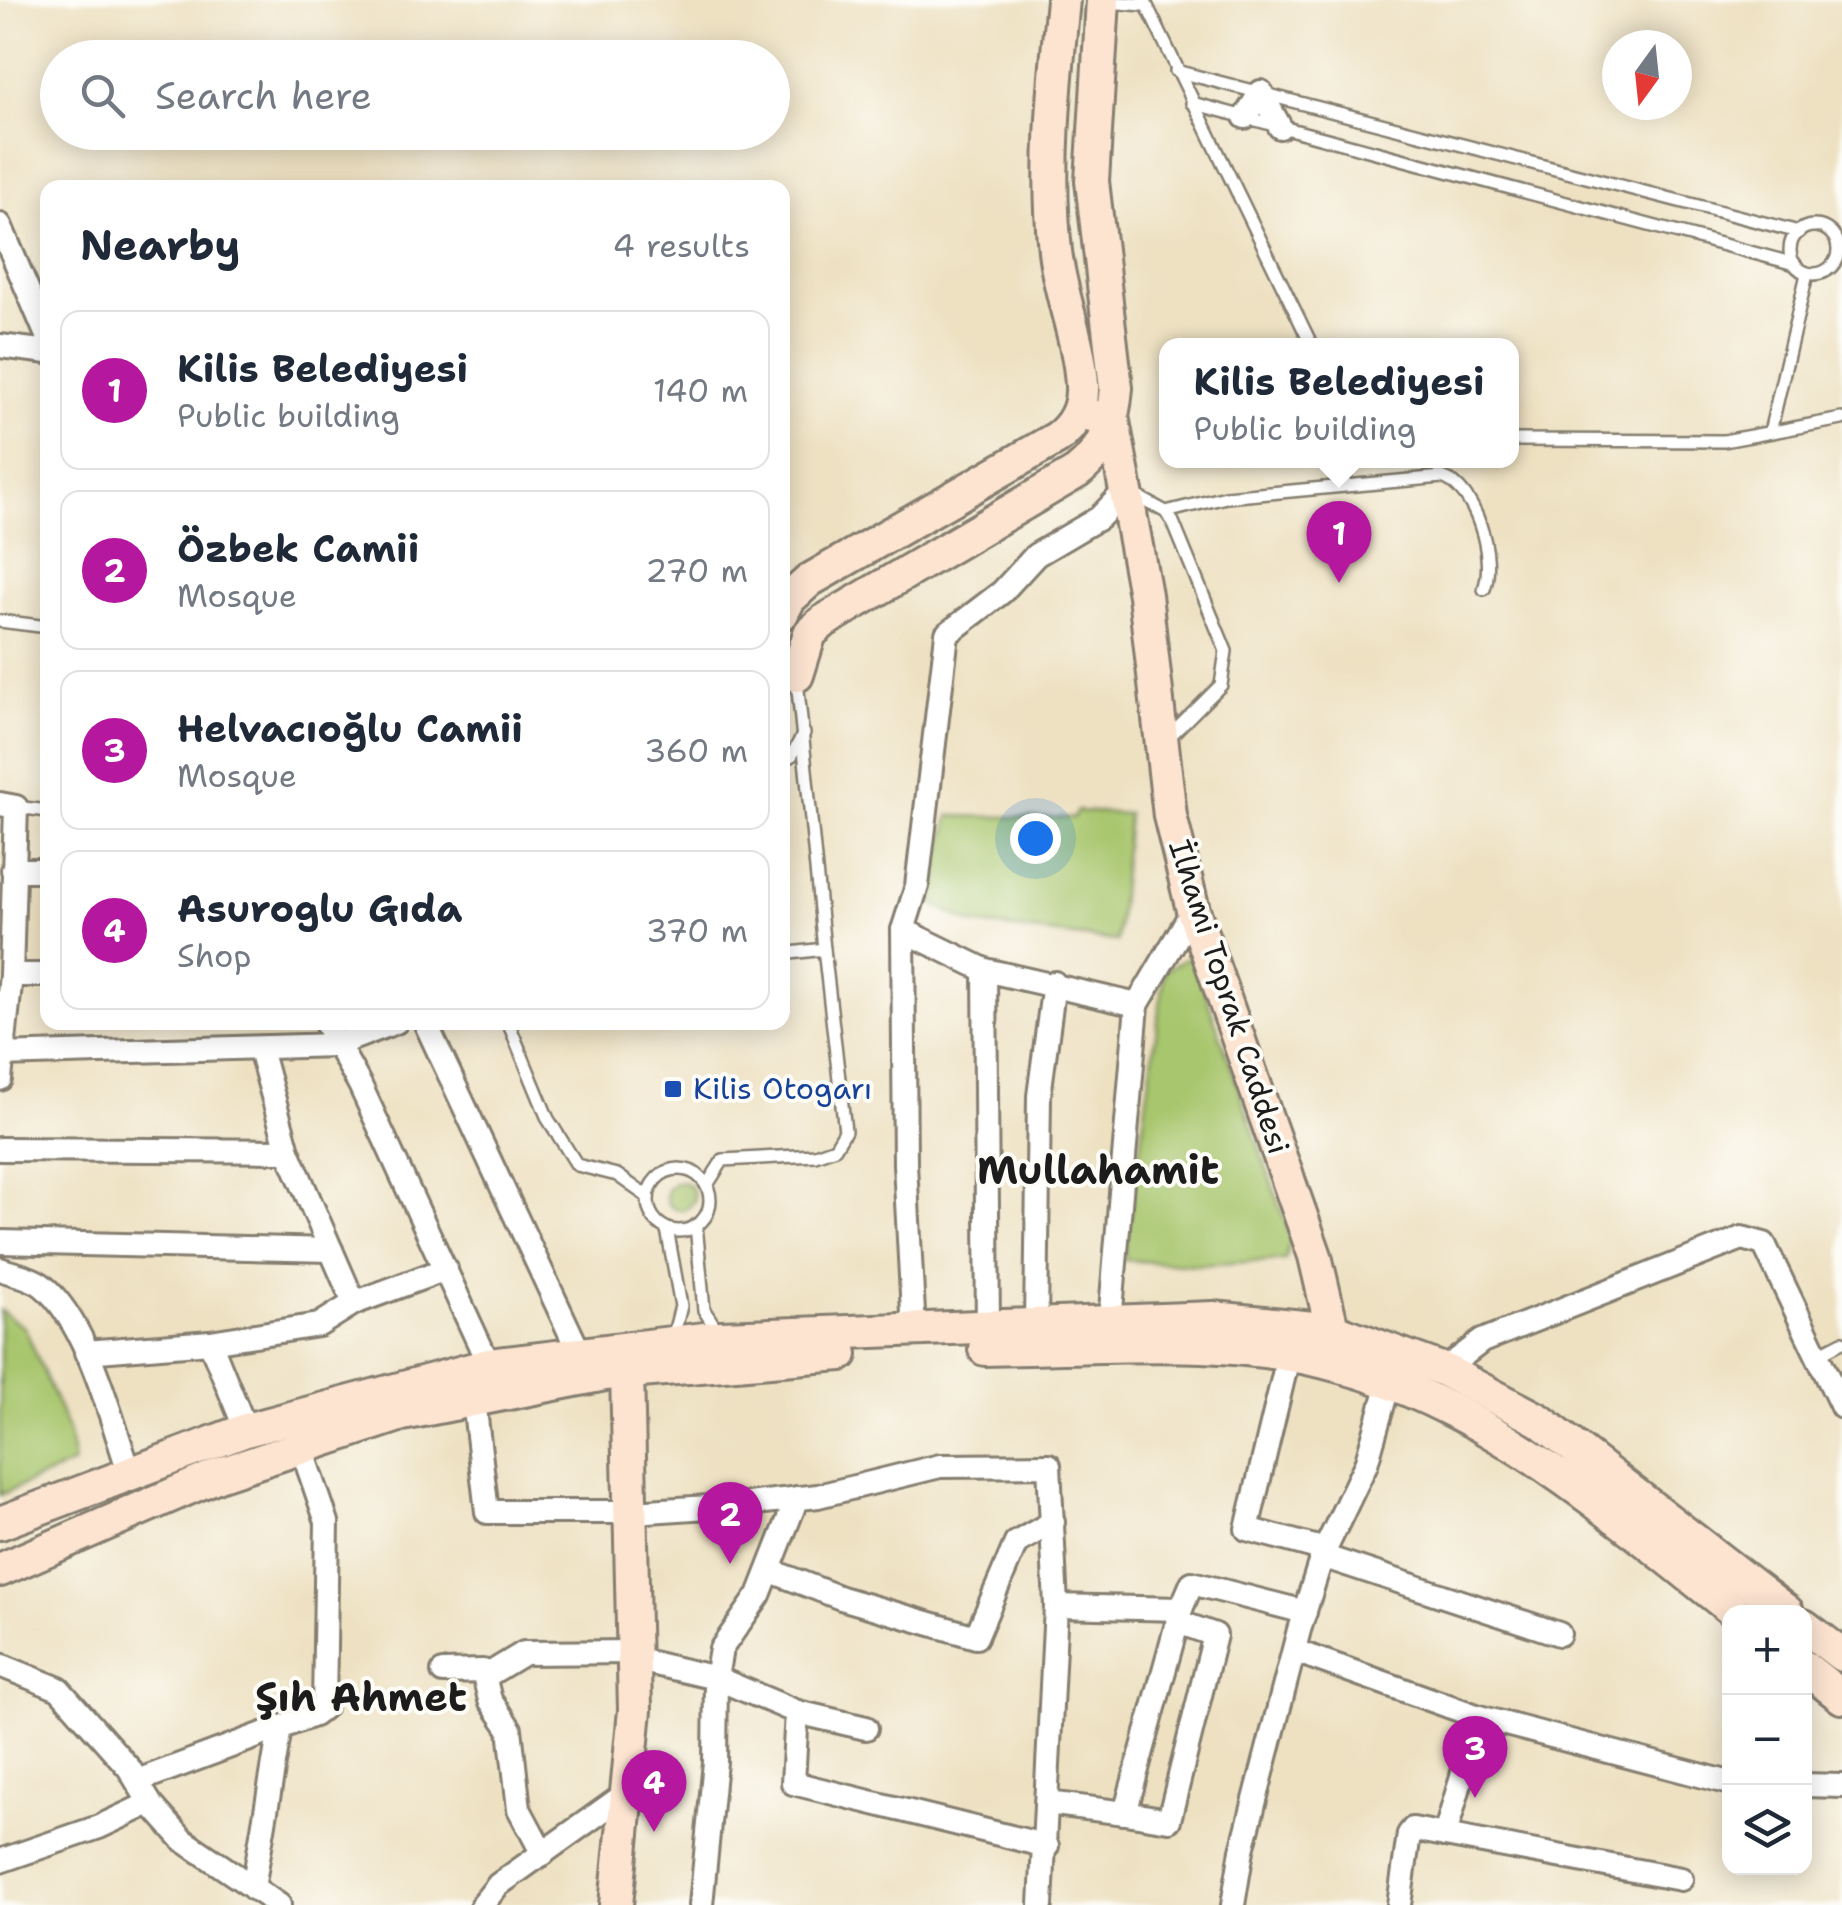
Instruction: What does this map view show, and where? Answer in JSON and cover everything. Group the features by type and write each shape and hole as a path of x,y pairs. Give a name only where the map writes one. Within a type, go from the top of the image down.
{"main road":[{"path":"790,598 810,580 1057,438 1071,428 1078,413 1082,387 1055,250 1052,131 1063,0"},
{"name":"İlhami Toprak Caddesi","path":"1103,1 1092,181 1116,388 1113,421 1145,595 1170,816 1194,910 1286,1168 1334,1330 1339,1366"},
{"path":"797,676 810,634 824,621 1077,472 1094,458 1113,421 1078,413"},
{"path":"790,662 797,676"},
{"path":"0,1524 246,1430 489,1365 721,1336 914,1332 1214,1318 1292,1341 1339,1366 1458,1412 1598,1504 1726,1605"},
{"path":"0,1570 218,1475 402,1414 627,1372 891,1350 1208,1347 1292,1341 1334,1330 1444,1370 1539,1420 1778,1605"},
{"path":"616,1905 635,1710 634,1512 627,1372"},
{"path":"1812,1632 1842,1655"},
{"path":"1812,1673 1842,1697"}],"street":[{"path":"1246,117 1261,92"},
{"path":"1261,92 1280,127"},
{"path":"0,225 40,319"},
{"path":"0,346 40,351"},
{"path":"914,1332 905,1164 903,930 917,886 946,634 1002,592 1036,555 1099,518 1126,490"},
{"path":"0,1079 11,975 8,806"},
{"path":"12,870 40,870"},
{"path":"1110,1322 1136,1005 1194,910"},
{"path":"903,930 985,970 1136,1005"},
{"path":"985,970 988,1329"},
{"path":"11,975 40,976"},
{"path":"1036,1325 1040,1096 1054,983"},
{"path":"329,1030 360,1085 489,1365"},
{"path":"1,1055 336,1045 375,1030"},
{"path":"429,1030 579,1352"},
{"path":"260,1049 288,1151 354,1303"},
{"path":"0,1149 288,1151"},
{"path":"1444,1370 1482,1341 1742,1238 1764,1244 1842,1406"},
{"path":"0,1242 330,1250"},
{"path":"0,1269 42,1284 63,1310 86,1352 130,1474"},
{"path":"86,1352 210,1342 320,1325 354,1303 446,1269"},
{"path":"1292,1341 1247,1529 1322,1548 1322,1556"},
{"path":"210,1342 246,1430"},
{"path":"1233,1905 1255,1797 1305,1612 1322,1556 1366,1464 1389,1383"},
{"path":"474,1401 487,1512 634,1512 797,1498 940,1466 1049,1465 1056,1606 1047,1846 1041,1905"},
{"path":"137,1781 314,1715 324,1706 327,1522 302,1450"},
{"path":"701,1905 716,1762 716,1678 722,1649 771,1571 797,1498"},
{"path":"771,1571 841,1598 976,1637 1016,1543 1054,1522"},
{"path":"1322,1556 1559,1634"},
{"path":"1125,1812 1179,1615 1192,1584 1305,1612"},
{"path":"1047,1803 1170,1820 1215,1634 1179,1615 1056,1606"},
{"path":"1295,1652 1478,1718 1722,1781"},
{"path":"486,1676 524,1654 634,1656 716,1678 797,1712 866,1728"},
{"path":"0,1665 59,1689 183,1840 279,1905"},
{"path":"444,1672 471,1668 486,1676"},
{"path":"486,1676 490,1700 510,1729 519,1808 542,1854"},
{"path":"797,1712 793,1783 1047,1846"},
{"path":"1445,1835 1478,1718"},
{"path":"253,1888 280,1728"},
{"path":"1812,1785 1842,1786"},
{"path":"482,1905 498,1885 627,1793"},
{"path":"0,1860 99,1827 150,1804"},
{"path":"1399,1905 1408,1834 1413,1829 1681,1880"}],"lane":[{"path":"1103,1 1144,3 1308,338"},
{"path":"1176,70 1799,232 1818,226 1839,241 1835,263 1827,271"},
{"path":"1192,102 1794,264 1808,274 1827,271 1842,275"},
{"path":"1794,264 1790,249 1799,232"},
{"path":"1770,432 1808,274"},
{"path":"1519,440 1724,441 1842,419"},
{"path":"1166,512 1226,497 1442,477 1453,480 1472,508 1488,556 1484,589"},
{"path":"1126,490 1166,512 1198,575 1226,651 1221,685 1161,744"},
{"path":"0,621 40,626"},
{"path":"707,1185 723,1160 815,1155 835,1148 845,1131 797,676"},
{"path":"790,756 804,734"},
{"path":"8,806 40,810"},
{"path":"790,953 824,949"},
{"path":"511,1030 548,1118 577,1165 617,1175 648,1197"},
{"path":"696,1225 668,1228 652,1216 648,1197 656,1179 673,1169 692,1171 707,1185 710,1203 696,1225 704,1310 721,1336"},
{"path":"668,1228 681,1306 670,1342"},
{"path":"1817,1355 1842,1342"}],"green space":[{"path":"1077,811 1128,814 1117,941 972,924 932,903 949,816 1073,818"},
{"path":"1192,955 1291,1238 1285,1260 1198,1265 1124,1260 1165,970"},
{"path":"680,1182 690,1186 694,1196 690,1206 680,1210 670,1206 666,1196 670,1186"},
{"path":"0,1310 25,1328 68,1430 74,1463 0,1495"}],"place":[{"name":"Kilis Belediyesi","path":"1339,583"},
{"name":"Kilis Otogarı","path":"673,1089"},
{"name":"Özbek Camii","path":"730,1564"},
{"name":"Helvacıoğlu Camii","path":"1475,1798"},
{"name":"Asuroglu Gıda","path":"654,1832"}],"district":[{"name":"Mullahamit","path":"1098,1170"},
{"name":"Şıh Ahmet","path":"361,1697"}]}
